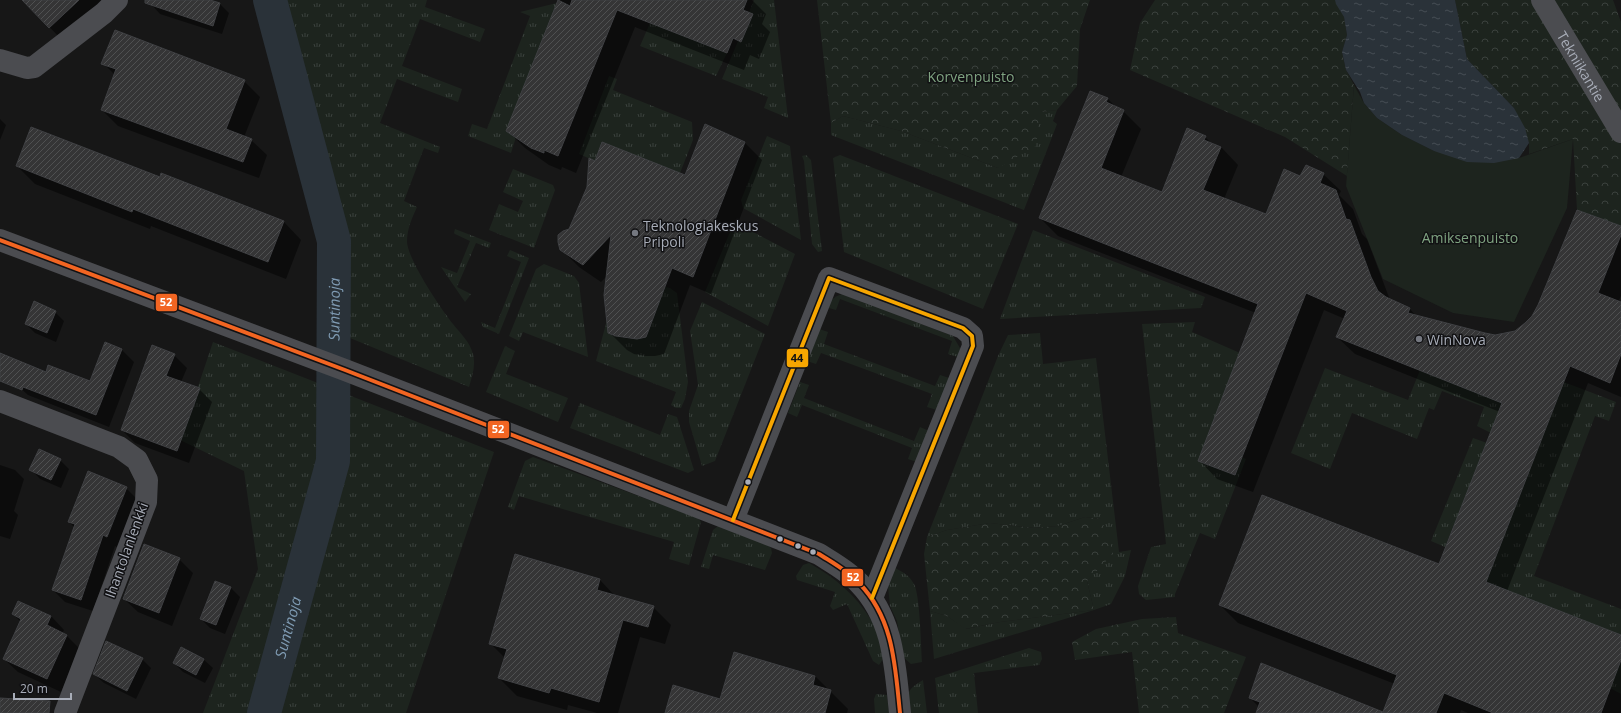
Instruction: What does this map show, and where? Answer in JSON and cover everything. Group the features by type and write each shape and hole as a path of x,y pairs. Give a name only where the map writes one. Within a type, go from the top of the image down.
{"street":[{"path":"0,60 27,68 34,67 104,14 117,0"},
{"name":"Tekniikantie","path":"1542,0 1621,132"},
{"path":"0,240 345,370 819,554 841,568 858,582 872,598 885,623 891,644 900,713"},
{"path":"733,520 829,278 963,328 972,336 973,346 872,598"},
{"name":"Ihantolanlenkki","path":"0,400 119,447 137,460 147,480 146,502 65,713"}],"green space":[{"path":"285,0 427,0 425,7 485,29 480,42 420,19 402,66 462,89 458,102 397,79 380,123 440,147 438,153 424,148 404,201 417,207 409,228 407,242 413,260 433,296 472,350 474,367 469,387 350,338 343,236"},
{"path":"754,0 774,0 788,118 764,108 768,97 722,79 738,41 741,42 753,14 749,12"},
{"name":"Korvenpuisto","path":"817,0 1090,0 1080,29 1077,86 1057,110 1040,112 1036,146 998,168 901,131 843,116 831,123"},
{"path":"1155,0 1336,0 1344,17 1347,35 1342,52 1346,70 1354,85 1347,176 1285,137 1130,70 1140,23"},
{"path":"1455,0 1613,0 1621,22 1621,226 1577,210 1573,139 1529,154 1529,143 1514,108 1467,59"},
{"path":"557,3 507,131 516,137 511,153 468,136 472,124 487,129 530,16 520,12"},
{"path":"650,23 727,53 716,76 640,46"},
{"path":"609,76 617,79 613,90 692,122 693,140 680,173 602,142 595,161 579,154"},
{"name":"Amiksenpuisto","path":"1354,85 1364,103 1377,118 1402,135 1434,151 1519,158 1573,139 1567,208 1514,322 1453,313 1383,279 1346,186"},
{"path":"1057,110 1053,121 1057,124 1024,210 831,135 831,123 843,116 901,131 998,168 1040,112"},
{"path":"767,136 790,146 801,240 743,208 741,200"},
{"path":"806,155 811,160 822,251 818,252 812,244 804,161 802,156"},
{"path":"840,155 1018,224 983,309 844,252 833,158"},
{"path":"513,169 553,185 555,190 534,248 489,230 499,204 518,212 523,201 503,192"},
{"path":"738,224 795,254 768,326 705,292 732,227"},
{"path":"455,229 491,243 489,248 476,243 457,287 471,294 465,302 441,267 457,273 470,241 455,234"},
{"path":"1033,230 1205,297 1201,308 1000,319"},
{"path":"510,250 529,258 499,334 483,327 481,322 495,328 521,262 507,256"},
{"path":"544,264 574,276 579,283 588,357 523,332 519,341 509,336 536,269"},
{"path":"665,287 670,288 677,293 688,382 685,399 681,408 676,408 671,405 676,392 596,361 607,320 608,333 618,337 627,338 646,337"},
{"path":"842,294 953,336 961,350 958,357 948,354 952,341 840,299 836,310 829,308 832,299"},
{"path":"702,302 765,334 715,461 702,466 689,422 689,411 698,385 690,331"},
{"path":"1195,322 1192,332 1240,353 1198,461 1235,475 1242,457 1246,459 1215,539 1200,533 1175,597 1146,600 1139,594 1138,586 1151,547 1166,544 1142,324"},
{"path":"819,329 828,332 824,344 935,386 940,375 949,378 937,410 927,407 932,394 821,353 816,364 807,361"},
{"path":"1040,333 1043,364 1096,358 1119,552 1131,550 1125,576 1111,604 1094,610 1087,581 1098,568 1101,519 1085,517 1058,526 1034,528 990,523 947,530 927,537 998,356 1008,335"},
{"path":"213,342 494,452 406,713 203,713 258,569 244,471 180,440"},
{"path":"505,346 515,351 506,374 568,398 558,422 486,392"},
{"path":"1325,368 1408,400 1420,370 1506,394 1491,433 1477,426 1484,407 1442,391 1434,410 1429,408 1417,439 1352,413 1330,469 1291,453"},
{"path":"800,382 809,385 804,398 914,441 920,427 929,431 917,462 908,459 912,448 802,405 797,417 788,413"},
{"path":"1564,382 1616,402 1609,421 1595,416 1534,576 1621,609 1621,635 1486,582"},
{"path":"580,403 660,435 668,414 677,417 694,470 688,473 570,428"},
{"path":"1473,438 1487,443 1445,547 1431,541"},
{"path":"533,457 698,518 701,522 689,565 669,559 674,542 519,496 514,510 508,507 525,461"},
{"path":"1085,517 1101,519 1113,554 1087,581 1094,610 1000,622 965,629 947,616 930,611 924,554 927,537 947,530 990,523 1034,528 1058,526"},
{"path":"718,526 764,543 771,548 772,553 765,570 713,555 709,569 701,567 713,530"},
{"path":"809,563 844,587 865,611 873,624 878,639 883,659 879,665 873,661 847,604 833,610 830,606 835,592 797,580 796,576 803,565"},
{"path":"895,568 910,578 916,590 921,633 922,662 911,664 903,657 897,621 890,606 888,586"},
{"path":"1094,610 934,659 930,611 947,616 966,629 1000,622"},
{"path":"1176,617 1178,633 1246,657 1224,713 1139,713 1132,652 1075,660 1072,642 1096,629 1142,619"},
{"path":"1029,648 1041,652 1042,659 1039,665 974,673 978,713 939,713 935,678"},
{"path":"1621,660 1621,694 1610,688"},
{"path":"923,680 927,713 910,713 908,697 910,690"},
{"path":"876,694 887,695 889,713 875,713 874,699"}],"water":[{"path":"1335,0 1455,0 1467,59 1514,108 1525,128 1529,143 1519,158 1494,163 1467,162 1434,151 1402,135 1377,118 1364,103 1360,92 1346,70 1342,52 1347,35 1344,17"}],"building":[{"path":"22,0 79,0 49,28"},
{"path":"145,0 210,0 220,3 213,26 145,3"},
{"path":"558,0 570,6 572,0 747,0 743,10 753,14 741,42 733,38 727,53 617,10 558,156 544,150 544,153 531,148 506,131"},
{"path":"115,30 245,80 226,129 252,139 243,162 101,110 116,69 101,64"},
{"path":"1090,91 1108,98 1106,102 1124,110 1101,168 1162,192 1187,128 1206,136 1204,140 1221,147 1203,190 1266,214 1284,169 1300,176 1306,165 1324,173 1320,183 1336,190 1346,219 1350,220 1371,277 1378,291 1386,297 1410,308 1408,313 1485,333 1495,335 1515,331 1532,316 1538,305 1577,210 1621,226 1621,235 1598,293 1621,302 1621,354 1610,383 1570,366 1486,582 1621,635 1621,660 1601,713 1493,713 1444,693 1436,713 1256,713 1260,702 1249,698 1261,663 1383,712 1397,675 1219,605 1262,495 1439,564 1502,403 1336,337 1347,311 1306,293 1235,475 1198,461 1258,304 1039,218"},
{"name":"Teknologiakeskus Pripoli","path":"705,124 745,142 693,277 672,268 646,337 637,339 616,336 608,333 604,295 611,235 583,265 560,250 558,242 558,235 569,229 587,187 589,158 595,161 602,142 685,175"},
{"path":"31,127 160,177 161,173 284,221 268,262 133,209 132,212 16,166"},
{"path":"34,301 56,311 47,333 25,324"},
{"path":"105,342 122,349 96,415 23,387 22,390 0,381 0,353 46,372 48,365 90,381"},
{"path":"152,345 175,354 166,376 200,388 177,451 121,430"},
{"path":"39,449 61,459 51,480 29,470"},
{"path":"88,471 127,487 107,537 103,535 81,600 52,590 75,524 68,522"},
{"path":"144,544 180,558 159,613 123,599"},
{"path":"515,554 600,579 597,590 654,606 648,627 623,620 599,702 551,688 549,693 498,678 507,649 489,644"},
{"path":"215,581 231,587 216,625 200,619"},
{"path":"18,601 51,616 47,625 67,635 47,679 3,659 21,619 12,614"},
{"path":"106,641 143,658 127,691 93,674"},
{"path":"181,647 204,659 196,675 173,663"},
{"path":"734,652 815,676 813,685 831,690 825,713 665,713 673,685 720,699"},
{"path":"0,698 50,701 49,713 0,713"}],"waterway":[{"name":"Suntinoja","path":"264,713 333,461 334,241 270,0"}],"transit line":[{"name":"52","path":"0,240 345,370 819,554 840,567 855,579 871,597 879,612 891,644 900,713"},
{"name":"44","path":"733,520 829,278 963,328 972,336 973,346 872,598"}],"place":[{"name":"Teknologiakeskus Pripoli","path":"635,233"},
{"name":"WinNova","path":"1419,339"}]}
